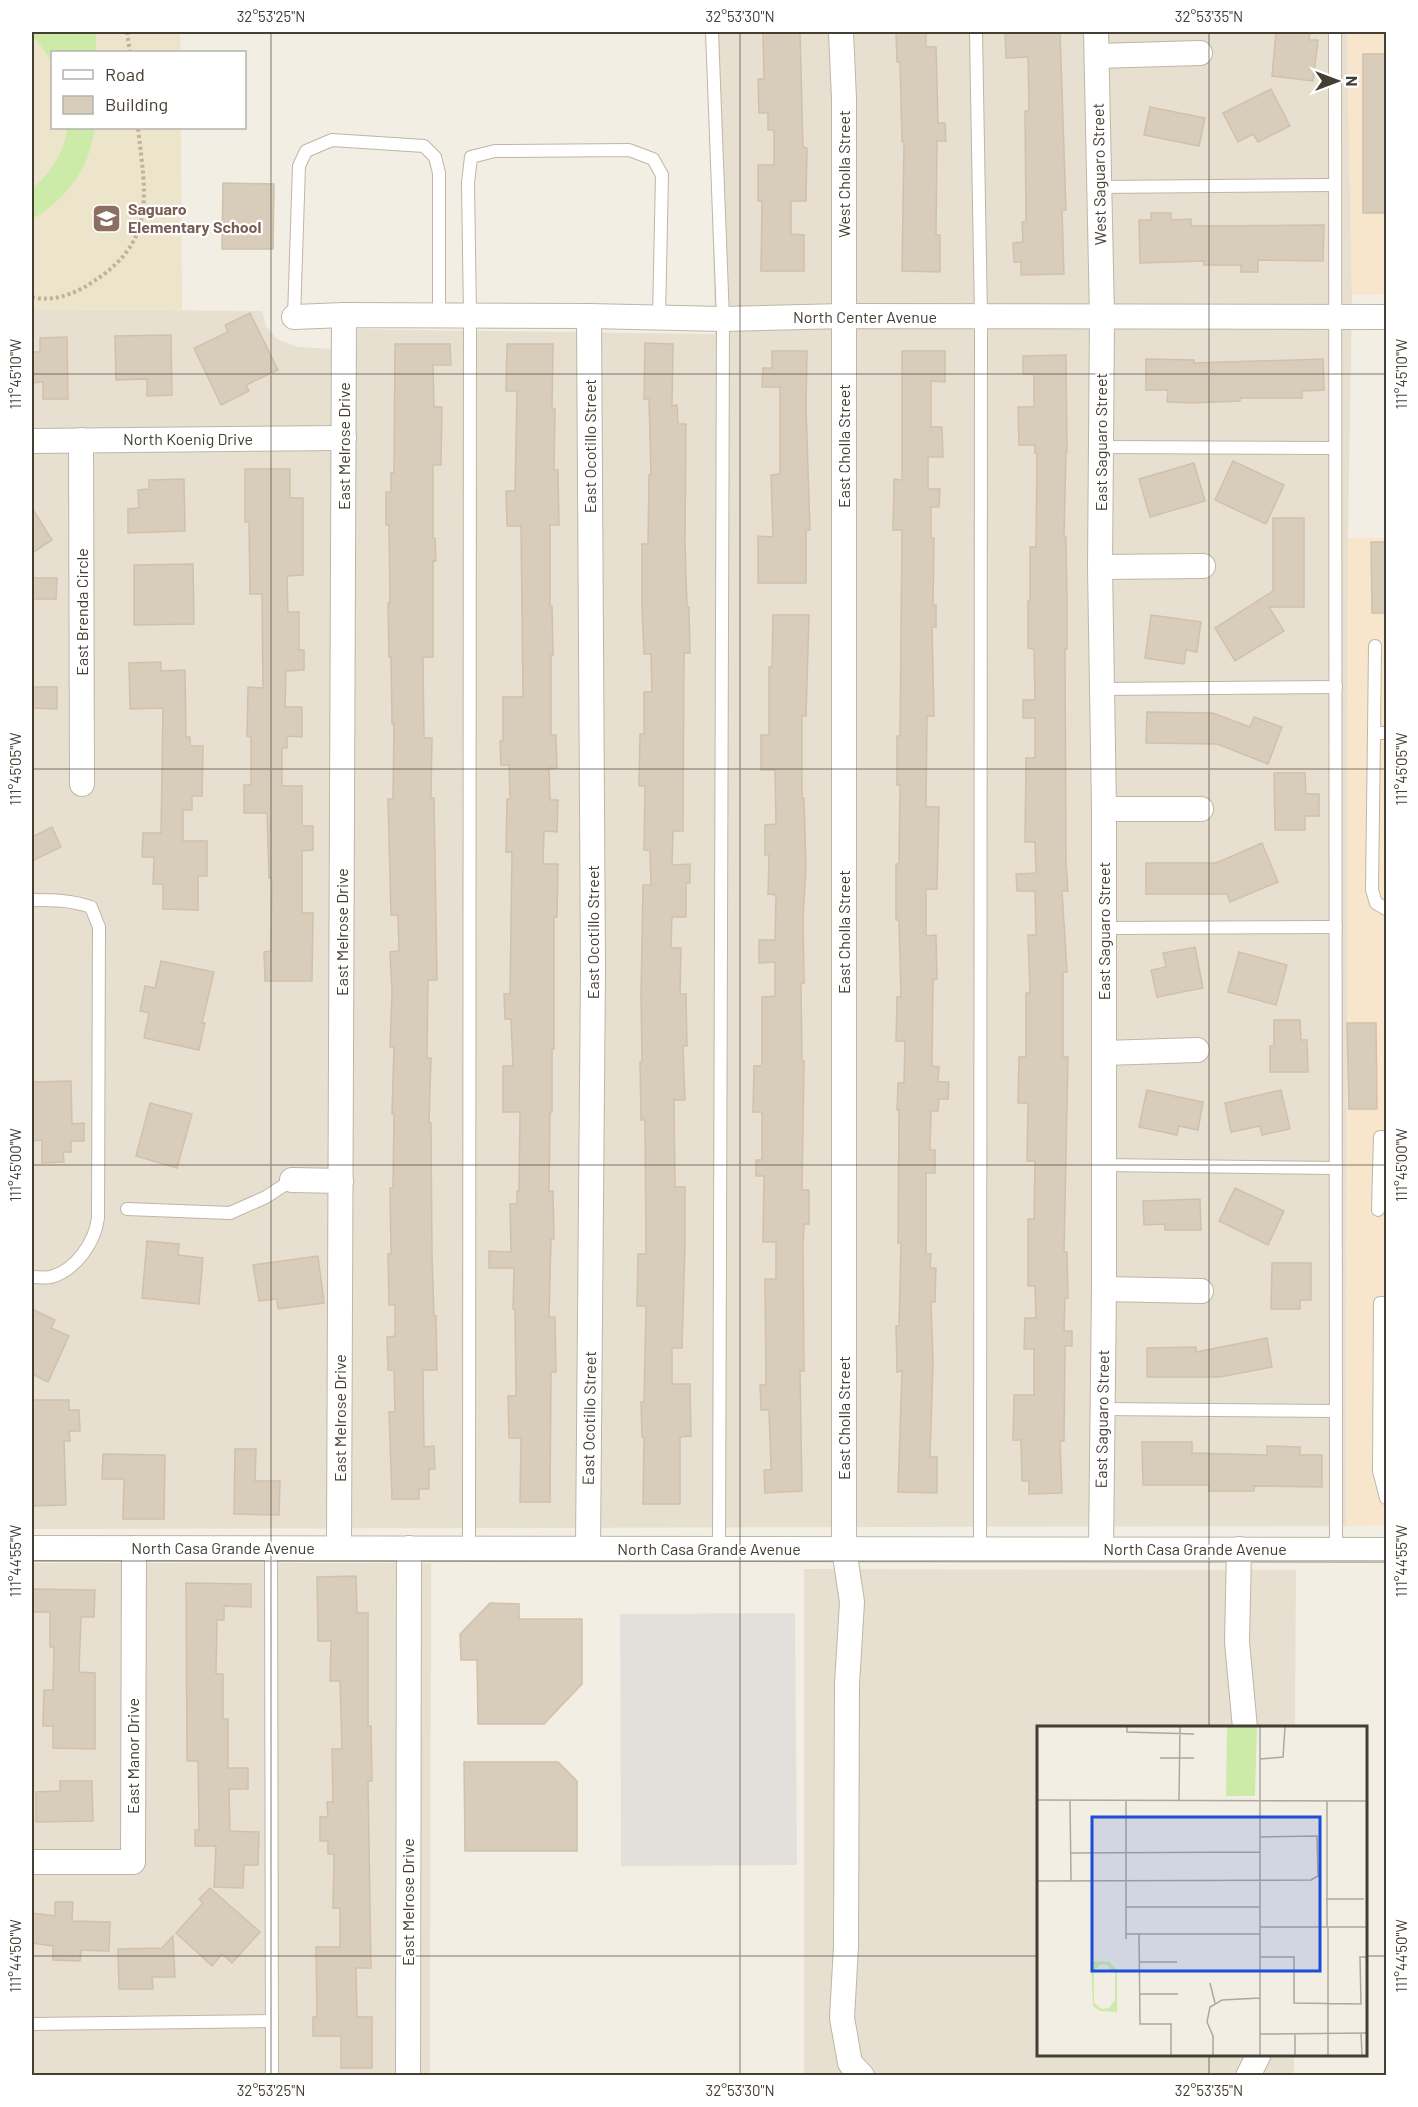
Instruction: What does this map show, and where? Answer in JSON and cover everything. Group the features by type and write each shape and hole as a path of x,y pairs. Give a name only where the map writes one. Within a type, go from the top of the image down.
{"street":[{"name":"West Cholla Street","path":"841,32 844,99 844,316"},
{"name":"West Saguaro Street","path":"1096,32 1102,316"},
{"path":"1097,56 1200,53"},
{"name":"East Melrose Drive","path":"339,1548 344,315"},
{"name":"North Center Avenue","path":"294,317 470,315 723,319 844,316 1386,317"},
{"name":"East Ocotillo Street","path":"588,1548 593,970 590,316"},
{"name":"East Cholla Street","path":"844,316 844,1549 852,1602 848,1684 846,1946 842,2018 850,2063 862,2076"},
{"name":"East Saguaro Street","path":"1101,1549 1104,1289 1104,809 1100,567 1102,316"},
{"name":"North Koenig Drive","path":"32,441 344,438"},
{"name":"East Brenda Circle","path":"81,440 82,784"},
{"path":"1100,567 1203,566"},
{"path":"1104,809 1201,808"},
{"path":"1104,1053 1197,1050"},
{"path":"292,1180 341,1181"},
{"path":"1104,1289 1201,1292"},
{"name":"North Casa Grande Avenue","path":"32,1548 1386,1550"},
{"name":"East Manor Drive","path":"32,1862 133,1862 134,1548"},
{"name":"East Melrose Drive","path":"408,2076 410,1548"},
{"path":"1239,1549 1237,1642 1245,1726"},
{"path":"1248,2076 1258,2056"}],"lane":[{"path":"712,32 723,319 720,1549"},
{"path":"976,32 981,316 980,1549"},
{"path":"1335,32 1336,1550"},
{"path":"294,317 299,166 306,151 332,140 424,146 435,157 439,173 439,315"},
{"path":"469,1548 470,315 468,183 471,157 495,151 629,150 653,159 662,175 659,317"},
{"path":"1099,187 1335,185"},
{"path":"1101,447 1335,448"},
{"path":"1375,646 1380,733 1372,890 1376,903 1386,909"},
{"path":"1102,689 1336,687"},
{"path":"32,900 65,900 91,907 99,927 98,1218 96,1232 77,1260 65,1270 51,1277 32,1277"},
{"path":"1104,928 1336,927"},
{"path":"1378,1210 1380,1137 1386,1137"},
{"path":"1104,1165 1336,1167"},
{"path":"127,1209 230,1213 266,1197 292,1180"},
{"path":"1386,1303 1380,1303 1383,1400 1379,1471 1386,1498"},
{"path":"1102,1409 1336,1411"},
{"path":"271,1548 272,2076"},
{"path":"32,2024 272,2020"}],"path":[{"path":"127,32 130,51"},
{"path":"32,297 41,300 75,292 110,272 134,244 143,213 144,182 138,129"}],"shaded area":[{"name":"Saguaro Elementary School","path":"32,32 180,32 181,51 51,51 51,129 181,129 182,310 32,309"},
{"path":"708,32 1347,32 1352,295 1348,538 1346,1526 32,1529 32,309 262,311 266,326 277,339 298,347 334,349 346,329 715,334"},
{"path":"1347,32 1386,32 1386,294 1352,295"},
{"path":"1348,538 1386,538 1386,1525 1346,1526"},
{"path":"32,1563 431,1563 430,2075 32,2076"},
{"path":"804,1569 1296,1570 1295,1726 1037,1726 1037,2056 1294,2056 1294,2075 804,2076"},
{"path":"795,1613 797,1865 621,1866 620,1614"}],"green space":[{"path":"32,32 96,32 96,51 51,51 51,60 32,37"},
{"path":"67,129 95,129 88,156 73,184 49,208 32,219 32,188 56,161"}],"building":[{"path":"763,32 800,32 803,147 807,148 806,201 791,201 791,234 804,235 804,271 761,271 762,201 758,201 758,165 774,165 774,130 768,130 768,113 759,113 758,79 764,79"},
{"path":"896,32 926,32 926,47 936,47 938,123 945,123 946,141 937,141 936,235 940,235 940,272 902,271 904,142 902,142 900,62 897,62"},
{"path":"1005,32 1060,32 1066,210 1062,210 1064,274 1021,275 1021,262 1014,262 1013,243 1023,242 1022,222 1026,222 1025,111 1029,110 1028,57 1006,58"},
{"path":"1276,32 1310,32 1309,40 1318,40 1313,81 1272,76"},
{"path":"1363,54 1386,54 1386,213 1363,213"},
{"path":"1271,89 1290,126 1258,142 1253,134 1238,142 1223,113"},
{"path":"1150,107 1205,118 1199,146 1144,135"},
{"path":"223,183 274,184 273,249 222,249"},
{"path":"1151,213 1171,213 1171,220 1191,219 1191,226 1324,225 1323,261 1258,260 1258,272 1241,272 1241,265 1204,265 1204,261 1140,263 1139,220 1151,220"},
{"path":"250,313 278,370 246,385 249,391 221,405 194,348 228,332 225,325"},
{"path":"171,335 172,395 147,396 147,379 116,380 115,336"},
{"path":"67,337 68,399 43,399 43,382 32,383 32,352 40,352 40,338"},
{"path":"645,343 673,344 672,406 677,405 678,424 686,424 685,543 690,653 684,653 683,831 673,831 672,865 690,864 690,883 686,883 686,917 672,917 671,948 681,948 680,994 686,994 687,1046 683,1046 685,1100 674,1100 675,1187 685,1187 685,1244 682,1348 672,1348 672,1384 690,1384 691,1436 680,1437 680,1504 643,1504 644,1437 642,1437 641,1402 644,1402 646,1306 637,1306 638,1254 646,1254 645,1120 641,1120 640,1062 642,1062 643,885 651,885 650,850 644,850 645,786 639,786 640,734 644,734 644,692 652,692 651,654 644,654 642,608 642,544 648,544 649,475 651,475 649,399 644,399"},
{"path":"395,344 450,344 451,365 433,365 434,407 442,407 441,465 433,465 433,538 435,538 436,561 433,561 433,657 423,657 424,738 432,738 431,798 434,798 437,980 428,980 427,1058 431,1058 429,1123 431,1123 432,1254 437,1370 423,1370 424,1447 434,1446 435,1469 429,1469 429,1489 419,1489 419,1499 392,1499 389,1412 395,1412 394,1370 388,1370 387,1337 395,1336 395,1305 389,1305 388,1254 391,1254 390,1188 393,1188 394,1114 392,1114 394,1047 390,1047 392,992 390,952 399,951 398,915 391,915 388,799 393,799 394,724 392,724 391,657 389,657 389,525 386,525 386,492 391,492 391,473 394,473"},
{"path":"507,344 553,344 554,470 558,470 559,525 550,525 550,606 552,606 553,655 551,655 551,735 556,735 557,768 549,768 550,800 558,800 557,832 544,831 543,864 558,864 557,917 554,917 554,1049 552,1049 549,1191 553,1191 554,1239 551,1239 549,1317 555,1317 556,1372 551,1372 550,1502 520,1502 521,1438 509,1438 508,1396 516,1396 514,1268 489,1268 489,1251 511,1252 510,1204 517,1204 517,1191 519,1191 520,1112 503,1112 503,1066 513,1066 511,1019 505,1019 504,994 510,994 512,852 506,852 507,799 510,799 509,765 501,765 500,741 503,741 503,697 523,697 521,526 507,526 506,491 515,491 517,391 506,391"},
{"path":"772,351 807,351 806,408 810,530 806,530 806,583 758,583 758,536 773,537 771,475 780,474 780,387 762,387 763,368 772,368"},
{"path":"902,351 945,351 945,382 931,381 931,427 942,427 943,457 928,457 928,489 940,489 939,507 931,507 931,538 934,538 933,605 936,605 936,627 932,627 934,716 927,716 926,807 939,807 937,889 926,889 926,936 936,935 937,979 933,980 932,1066 939,1067 938,1082 949,1082 948,1099 939,1099 938,1111 931,1111 930,1150 935,1150 935,1173 926,1173 926,1254 931,1254 930,1268 936,1268 935,1302 931,1302 933,1362 930,1457 937,1457 937,1493 898,1492 902,1371 897,1372 896,1326 899,1326 901,1243 898,1243 899,1110 897,1110 898,1083 904,1083 905,1041 896,1041 897,997 901,997 899,920 896,920 896,864 899,864 900,785 897,785 897,736 900,736 902,530 893,530 894,479 902,480"},
{"path":"1066,355 1067,452 1064,537 1066,537 1067,601 1067,649 1065,649 1068,891 1062,891 1067,972 1063,972 1063,1057 1068,1057 1064,1252 1067,1252 1068,1298 1065,1298 1064,1331 1072,1331 1072,1346 1065,1346 1064,1441 1060,1441 1062,1493 1029,1494 1029,1481 1022,1481 1021,1440 1013,1440 1014,1395 1034,1395 1034,1349 1024,1349 1025,1318 1036,1318 1035,1286 1028,1286 1028,1219 1034,1219 1035,1161 1027,1161 1028,1103 1018,1103 1019,1057 1026,1057 1026,993 1030,993 1028,935 1036,935 1035,891 1017,891 1016,874 1036,873 1035,842 1025,842 1026,758 1035,758 1035,718 1023,718 1023,700 1035,700 1034,649 1028,648 1028,601 1030,601 1030,547 1036,547 1037,453 1035,453 1035,445 1019,445 1018,407 1034,407 1034,374 1023,374 1023,356"},
{"path":"1146,359 1194,360 1194,363 1323,359 1324,390 1302,391 1302,398 1240,398 1240,401 1167,402 1168,390 1146,390"},
{"path":"1233,461 1284,485 1266,524 1215,500"},
{"path":"1194,463 1205,501 1150,517 1139,479"},
{"path":"245,469 290,469 290,498 303,498 303,575 287,576 288,612 299,612 299,650 304,650 304,670 286,671 285,707 302,707 302,737 287,736 287,748 282,748 282,786 302,786 302,826 313,826 313,850 302,851 302,913 313,913 312,981 265,981 264,952 271,951 272,878 269,878 267,813 244,813 244,785 251,785 251,737 247,736 248,687 263,688 262,594 250,594 249,522 245,522"},
{"path":"184,479 185,531 128,533 128,509 139,508 138,490 149,489 149,480"},
{"path":"32,508 52,540 32,553"},
{"path":"1273,518 1304,518 1304,607 1269,607 1284,631 1235,661 1215,628 1273,591"},
{"path":"1371,542 1386,542 1386,613 1372,613"},
{"path":"193,564 194,624 134,625 134,565"},
{"path":"32,578 57,578 56,599 32,599"},
{"path":"773,615 809,615 806,716 802,716 802,798 804,798 806,867 803,917 804,983 801,984 802,1061 804,1061 802,1190 809,1190 809,1224 804,1224 803,1243 804,1371 800,1371 802,1491 765,1493 764,1470 771,1470 769,1410 761,1410 760,1385 766,1385 765,1279 776,1279 776,1242 763,1242 764,1176 756,1176 756,1160 762,1160 762,1112 753,1112 754,1066 762,1066 762,997 775,996 775,962 759,963 759,940 775,940 776,895 768,894 769,855 765,855 765,825 776,824 775,770 761,770 761,735 769,735 769,667 772,667"},
{"path":"1151,615 1201,622 1197,652 1186,650 1184,664 1145,658"},
{"path":"161,662 161,671 185,670 186,737 190,737 190,746 203,746 202,796 192,796 192,810 183,810 183,841 207,841 207,876 198,876 198,910 163,909 163,884 153,884 154,857 142,857 143,833 161,833 163,708 130,709 129,663"},
{"path":"32,687 57,687 57,709 32,708"},
{"path":"1147,712 1213,713 1250,727 1254,717 1282,727 1268,764 1217,744 1146,743"},
{"path":"1274,773 1305,773 1306,794 1319,794 1319,816 1305,816 1305,830 1275,830"},
{"path":"52,827 61,847 32,861 32,837"},
{"path":"1262,843 1278,882 1230,902 1227,894 1146,894 1146,863 1216,863"},
{"path":"1195,947 1203,988 1157,997 1151,970 1166,967 1163,953"},
{"path":"1239,952 1287,965 1276,1005 1228,992"},
{"path":"161,961 214,972 202,1023 205,1023 199,1050 144,1038 149,1013 140,1011 145,986 155,988"},
{"path":"1274,1020 1300,1020 1301,1040 1307,1040 1308,1072 1270,1072 1270,1046 1274,1046"},
{"path":"1347,1023 1376,1023 1377,1109 1349,1109"},
{"path":"71,1081 72,1124 84,1123 84,1141 71,1141 71,1152 63,1152 64,1162 42,1163 42,1140 32,1141 32,1082"},
{"path":"1147,1090 1203,1102 1198,1130 1179,1126 1177,1135 1139,1127"},
{"path":"1281,1090 1290,1129 1262,1135 1260,1126 1231,1132 1225,1103"},
{"path":"150,1103 192,1114 177,1168 136,1156"},
{"path":"1235,1188 1284,1211 1268,1245 1219,1221"},
{"path":"1200,1199 1201,1230 1165,1230 1165,1224 1144,1225 1143,1201"},
{"path":"147,1241 179,1244 178,1255 203,1258 199,1304 142,1298"},
{"path":"318,1256 324,1303 278,1309 277,1299 259,1301 253,1265"},
{"path":"1272,1263 1311,1263 1311,1300 1300,1300 1300,1309 1271,1309"},
{"path":"32,1309 55,1320 51,1328 69,1336 48,1382 32,1374"},
{"path":"1267,1338 1272,1367 1220,1377 1147,1377 1147,1348 1196,1347 1196,1352"},
{"path":"32,1400 69,1400 69,1410 79,1410 80,1431 69,1431 70,1441 64,1441 66,1505 32,1506"},
{"path":"1142,1442 1192,1442 1192,1453 1267,1455 1267,1446 1300,1447 1300,1455 1322,1455 1322,1487 1254,1486 1254,1491 1209,1491 1209,1485 1143,1485"},
{"path":"235,1449 256,1449 255,1481 280,1481 279,1515 234,1514"},
{"path":"103,1454 165,1455 164,1519 123,1519 124,1479 102,1479"},
{"path":"356,1576 357,1613 368,1613 368,1726 371,1726 372,1781 368,1781 371,1968 356,1968 357,2017 372,2017 372,2068 341,2068 341,2036 313,2036 313,2017 317,2017 316,1947 340,1947 340,1908 333,1908 334,1854 328,1854 328,1841 320,1841 320,1817 328,1817 327,1802 333,1802 332,1749 342,1749 340,1681 330,1681 331,1641 318,1641 317,1577"},
{"path":"186,1583 251,1584 251,1607 224,1606 224,1620 217,1620 216,1674 223,1674 223,1719 228,1719 228,1768 248,1768 248,1789 229,1789 230,1831 259,1832 258,1865 244,1865 243,1888 214,1887 216,1846 195,1846 195,1830 199,1830 198,1761 187,1761"},
{"path":"32,1589 95,1590 94,1617 81,1617 79,1672 95,1673 95,1749 53,1748 53,1726 43,1726 44,1690 53,1690 54,1647 50,1647 50,1612 32,1612"},
{"path":"490,1603 519,1604 519,1619 582,1619 582,1684 544,1724 478,1724 477,1660 461,1660 460,1634"},
{"path":"464,1762 558,1762 577,1781 577,1851 465,1851"},
{"path":"60,1781 92,1781 93,1821 36,1822 36,1792 60,1791"},
{"path":"210,1888 260,1932 232,1963 222,1954 212,1966 176,1933 203,1903 199,1899"},
{"path":"55,1902 73,1902 72,1921 110,1922 109,1951 81,1950 80,1961 53,1960 53,1946 32,1943 32,1913 55,1916"},
{"path":"173,1936 175,1977 152,1977 153,1989 119,1989 118,1949 162,1948"}],"place":[{"name":"Saguaro Elementary School","path":"107,218"}]}
